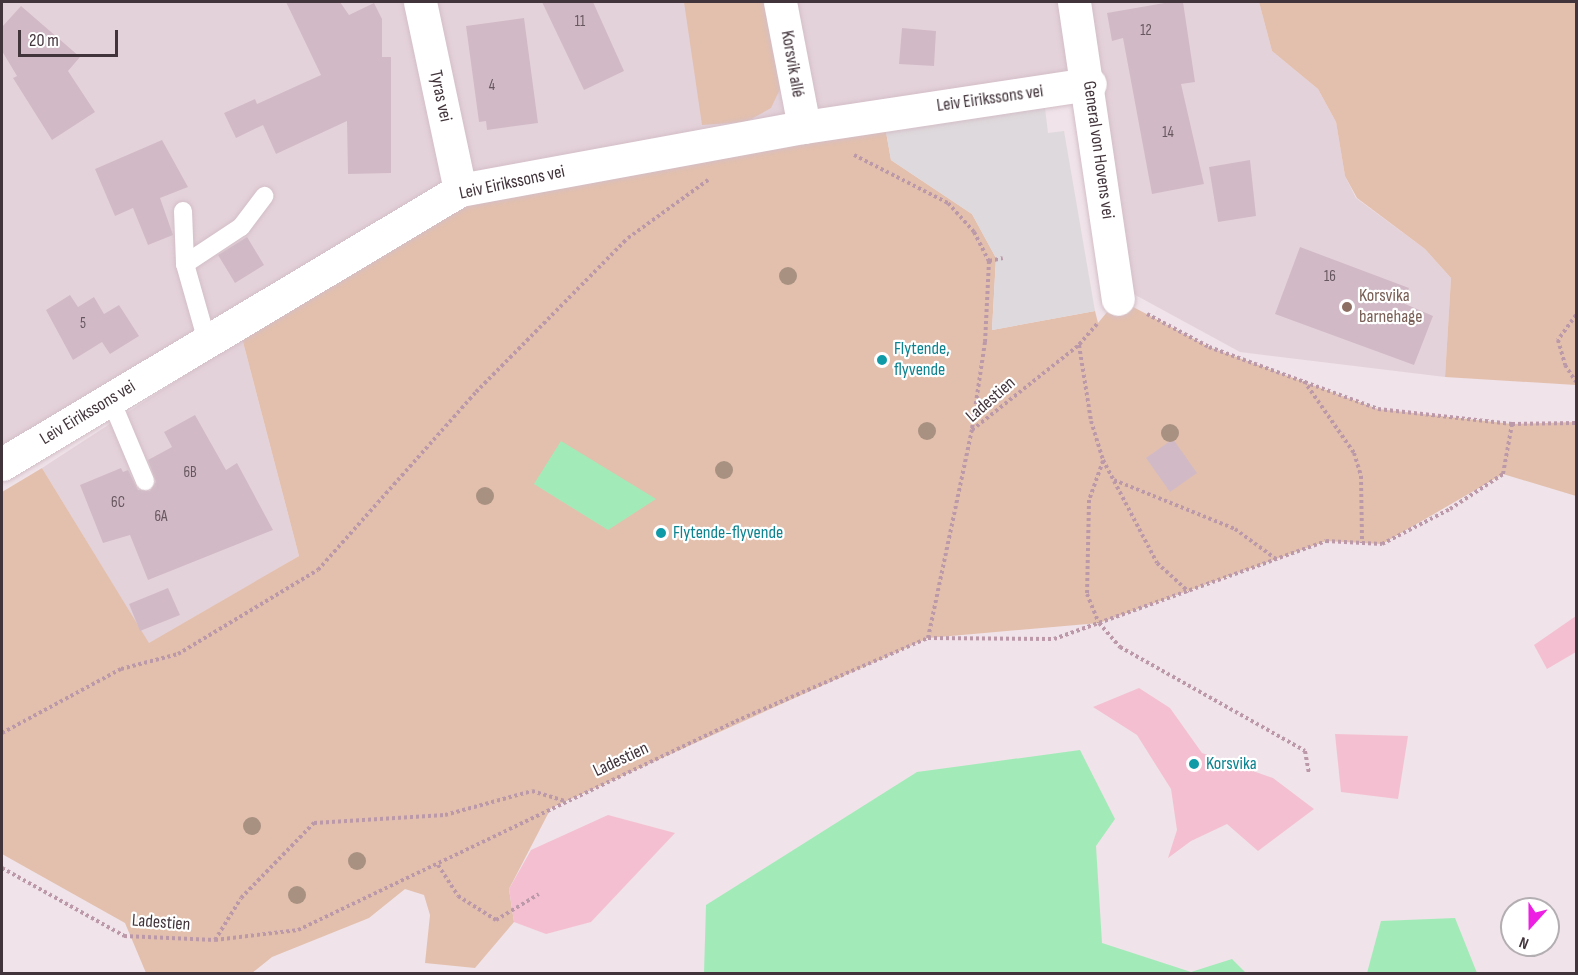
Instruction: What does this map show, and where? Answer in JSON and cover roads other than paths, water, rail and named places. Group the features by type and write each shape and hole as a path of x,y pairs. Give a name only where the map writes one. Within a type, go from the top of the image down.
{"street":[{"name":"Tyras vei","path":"420,2 460,190"},
{"name":"Korsvik allé","path":"780,2 804,127"},
{"name":"General von Hovens vei","path":"1074,2 1090,84 1118,300"},
{"name":"Leiv Eirikssons vei","path":"2,465 460,190 804,127 1090,84"}],"lane":[{"path":"185,264 241,227 264,196"},
{"path":"183,212 185,264 207,341"},
{"path":"111,400 145,481"}],"place":[{"name":"Korsvika barnehage","path":"1347,307"},
{"name":"Flytende, flyvende","path":"882,360"},
{"name":"Flytende-flyvende","path":"661,533"},
{"name":"Korsvika","path":"1194,764"}]}
